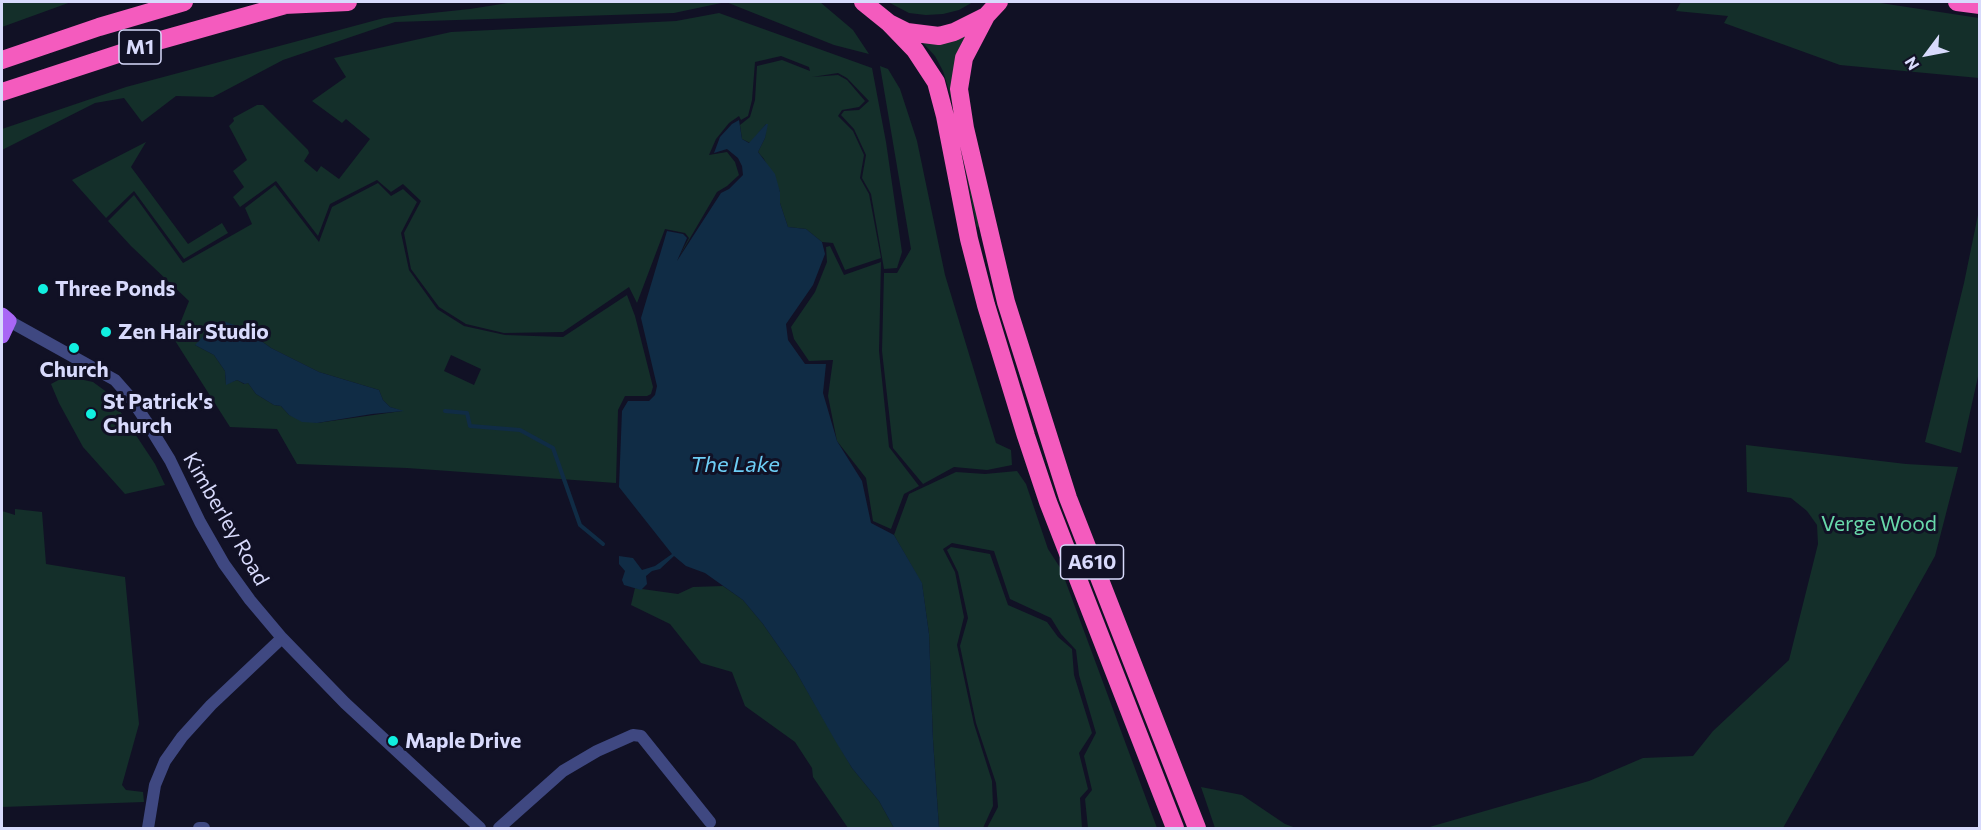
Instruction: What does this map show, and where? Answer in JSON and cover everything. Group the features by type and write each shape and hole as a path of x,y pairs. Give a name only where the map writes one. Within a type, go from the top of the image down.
{"highway":[{"path":"99,27 146,2"},
{"name":"M1","path":"2,60 99,27 184,2"},
{"name":"M1","path":"2,92 161,40 287,4 348,2"},
{"path":"863,3 889,23 907,32 939,36 954,32 986,16 999,2"},
{"path":"1957,2 1980,5"},
{"name":"A610","path":"986,16 964,58 959,89 965,128 1006,302 1068,498 1197,828"},
{"name":"A610","path":"889,23 915,50 936,82 969,238 986,305 1026,436 1048,502 1175,828"}],"main road":[{"path":"2,336 5,318"}],"street":[{"name":"Kimberley Road","path":"5,318 49,345 115,380 130,397 170,460 200,522 224,564 250,600 282,638 345,703 480,828"},
{"path":"148,828 155,785 165,761 182,737 211,705 282,638"},
{"path":"499,828 563,771 633,735 641,736 710,822"},
{"path":"199,828 204,828"}],"green space":[{"path":"2,2 71,2 2,27"},
{"path":"514,2 726,2 674,13 395,22 283,60 213,97 176,96 142,122 124,98 95,103 2,150 2,129 126,87 384,18"},
{"path":"726,2 820,2 853,30 869,54 834,45"},
{"path":"888,2 973,2 959,10 926,15 909,13"},
{"path":"1681,2 1874,2 1979,18 1979,78 1840,65 1724,23 1728,16 1676,11"},
{"path":"719,13 872,68 886,142 902,252 897,268 884,269 871,194 862,178 866,155 854,129 841,115 844,111 859,110 869,101 847,78 838,73 812,77 838,75 847,80 865,101 859,107 842,110 838,116 853,131 864,155 860,178 869,194 881,258 845,270 833,243 822,242 806,229 788,227 780,203 780,192 764,159 758,152 765,138 766,124 750,143 742,139 740,125 750,117 755,100 757,66 782,60 810,71 809,67 781,56 755,62 752,100 748,116 741,120 739,116 729,123 716,139 709,155 727,152 735,162 739,175 717,192 679,257 689,238 685,233 665,229 637,303 629,287 563,332 504,333 466,324 439,307 411,269 404,233 421,201 403,184 391,192 377,180 330,204 318,236 276,181 240,207 233,197 244,187 233,171 247,160 229,126 234,121 233,118 257,105 263,105 308,150 309,153 304,161 317,172 321,166 339,179 370,139 346,119 342,123 312,101 346,77 334,58 451,32 676,21"},
{"path":"967,34 960,50 981,225 977,228 950,94 943,71 935,56 921,41"},
{"path":"880,66 888,69 900,89 917,141 945,275 996,443 1011,450 1012,465 987,470 954,467 923,484 893,448 882,351 884,273 897,273 911,249"},
{"path":"146,142 131,167 188,244 222,223 228,233 184,259 134,191 106,218 72,180"},
{"path":"378,183 391,196 403,189 417,202 401,233 409,270 437,309 464,326 505,335 563,337 627,295 635,316 653,387 651,394 647,396 625,396 618,410 616,483 407,468 297,464 277,429 230,427 174,339 189,301 108,221 134,195 183,263 252,224 245,208 275,185 319,242 332,207","holes":["243,328 271,348 319,372 379,390 383,400 390,407 402,411 317,423 289,415 281,406 274,405 256,394 248,383 244,384 237,380 226,384 225,371 214,355 195,345","451,355 481,369 474,385 444,371"]},
{"path":"1979,210 1979,372 1961,453 1925,442 1964,283"},
{"path":"830,246 844,275 881,262 879,351 889,447 919,486 904,494 891,529 873,521 866,478 837,441 828,396 833,360 809,361 794,339 791,327 815,292 827,262 826,247"},
{"path":"66,376 93,382 108,393 155,464 165,485 125,494 83,447 59,403 51,384"},
{"name":"Verge Wood","path":"1746,445 1906,464 1958,467 1935,556 1783,828 1426,828 1589,781 1643,758 1693,756 1713,731 1789,660 1818,544 1817,525 1807,511 1791,498 1747,492"},
{"path":"1017,471 1026,484 1048,549 1061,569 1157,828 1088,828 1085,799 1092,790 1084,756 1096,733 1079,675 1076,650 1061,634 1051,618 1010,599 994,551 952,543 943,549 955,572 964,617 957,645 974,724 992,781 993,806 983,828 939,828 929,634 922,584 894,535 909,494 956,472 985,474"},
{"path":"15,509 42,512 46,564 125,577 139,724 122,785 126,790 143,792 144,802 2,807 2,511 15,515"},
{"path":"951,547 990,554 1008,605 1047,622 1058,637 1072,649 1074,675 1092,733 1079,753 1088,789 1080,798 1082,828 987,828 998,807 996,783 976,723 960,646 968,618 958,572 947,550"},
{"path":"723,586 743,600 763,624 795,670 852,768 879,801 894,828 848,828 813,777 812,768 795,742 745,706 732,672 701,663 670,624 631,605 635,588 678,594 693,587"},
{"path":"1201,787 1242,795 1285,824 1296,828 1215,828"}],"water":[{"name":"The Lake","path":"739,120 742,139 749,143 768,124 765,138 758,152 775,174 780,192 780,203 788,227 806,229 822,242 825,254 813,285 786,324 788,340 805,364 826,364 823,393 837,441 862,481 871,523 894,535 922,583 929,634 939,828 894,828 879,801 852,768 795,670 743,600 705,573 686,566 674,556 660,569 646,576 647,584 641,590 624,585 622,580 625,571 619,564 619,556 633,558 642,570 655,566 672,554 619,487 622,411 628,401 649,401 655,395 657,386 641,318 667,231 683,234 687,238 677,261 721,193 729,189 743,175 738,158 727,149 714,153 720,137"},
{"path":"226,322 243,328 271,348 319,372 379,390 383,400 390,407 404,411 317,423 302,422 289,415 281,406 274,405 256,394 248,383 237,380 226,385 225,371 214,355 195,345 214,325"}],"waterway":[{"path":"445,411 467,413 470,426 520,430 553,448 580,525 603,544"}],"place":[{"name":"Three Ponds","path":"43,289"},
{"name":"Zen Hair Studio","path":"106,332"},
{"name":"Church","path":"74,348"},
{"name":"St Patrick's Church","path":"91,414"},
{"name":"Maple Drive","path":"393,741"}]}
